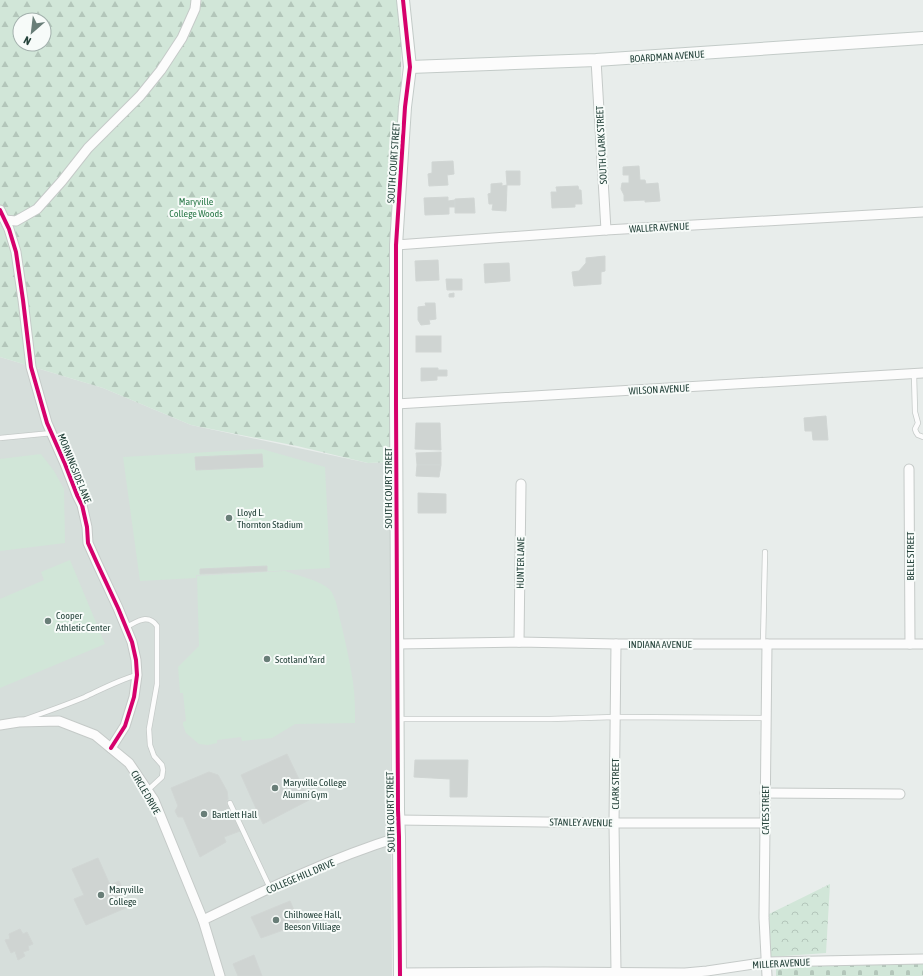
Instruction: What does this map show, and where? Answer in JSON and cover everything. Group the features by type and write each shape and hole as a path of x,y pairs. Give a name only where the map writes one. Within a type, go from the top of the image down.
{"street":[{"path":"5,220 16,221 37,209 62,181 88,148 140,96 162,70 182,38 195,9 196,0"},
{"name":"SOUTH COURT STREET","path":"400,975 397,719 396,245 405,107 410,67 403,0"},
{"name":"BOARDMAN AVENUE","path":"410,67 596,60 923,38"},
{"name":"SOUTH CLARK STREET","path":"596,60 606,230"},
{"name":"MORNINGSIDE LANE","path":"0,210 16,252 31,366 47,423 82,504 87,527 88,543 126,627 132,642 136,660 137,674 134,697 125,726 111,748"},
{"name":"WALLER AVENUE","path":"396,245 606,230 923,212"},
{"name":"WILSON AVENUE","path":"396,404 919,374"},
{"name":"BELLE STREET","path":"909,469 910,644"},
{"name":"HUNTER LANE","path":"519,642 521,484"},
{"name":"INDIANA AVENUE","path":"397,644 519,642 616,644 923,644"},
{"name":"CLARK STREET","path":"616,644 614,823 616,972"},
{"name":"CATES STREET","path":"765,644 766,718 764,918 767,976"},
{"name":"CIRCLE DRIVE","path":"0,725 19,722 59,721 95,735 129,763 154,800 203,920 220,976"},
{"path":"765,793 900,794"},
{"name":"STANLEY AVENUE","path":"398,820 614,823 764,822"},
{"name":"COLLEGE HILL DRIVE","path":"203,920 270,888 373,845 399,837"},
{"name":"MILLER AVENUE","path":"400,975 685,972 707,971 767,962 923,959"}],"lane":[{"path":"919,374 915,412 918,423 916,426 916,432 918,435 923,437"},
{"path":"918,423 923,420"},
{"path":"0,438 52,433"},
{"path":"765,552 765,644"},
{"path":"126,627 141,620 147,619 153,621 157,626 157,684 149,729 150,745 154,756 162,765 163,770 162,777 148,790"},
{"path":"19,722 58,708 137,674"},
{"path":"397,719 550,719 615,717 766,718"},
{"path":"230,803 270,888"}],"shaded area":[{"name":"Maryville College","path":"0,357 103,388 191,425 368,463 390,462 392,976 0,976"}],"green space":[{"name":"Maryville College Woods","path":"0,0 397,0 401,30 401,85 392,193 389,343 390,462 368,463 297,446 191,425 103,388 0,357"},
{"name":"Lloyd L. Thornton Stadium","path":"262,449 325,467 330,568 196,575 196,578 140,581 123,457"},
{"path":"41,454 54,471 64,489 65,543 0,551 0,459"},
{"name":"Cooper Athletic Center","path":"70,560 105,644 0,688 0,599 44,580 41,572"},
{"name":"Scotland Yard","path":"285,571 321,584 333,594 351,672 354,692 355,723 295,724 272,738 242,741 241,737 217,740 217,743 208,745 199,744 186,733 183,725 183,722 186,721 183,693 180,693 178,667 199,646 197,576"},
{"path":"830,884 826,953 770,957 769,914"},
{"path":"923,962 923,976 776,976 776,967"}],"building":[{"path":"453,161 454,174 447,175 448,185 429,186 428,174 432,173 432,162"},
{"path":"639,166 640,180 645,180 646,184 658,183 660,201 624,201 624,195 621,189 622,183 629,183 629,175 623,175 623,167"},
{"path":"506,171 520,171 520,185 507,185"},
{"path":"502,183 502,186 507,185 506,211 492,210 493,204 489,204 488,194 491,193 491,184"},
{"path":"578,186 579,190 581,190 582,204 575,204 575,207 552,208 551,192 557,192 556,187"},
{"path":"448,197 448,201 455,200 455,207 449,207 449,214 425,215 424,198"},
{"path":"474,198 475,213 455,213 455,199"},
{"path":"605,256 605,271 601,272 601,284 574,286 572,272 579,271 586,263 586,258"},
{"path":"438,260 439,280 416,281 415,261"},
{"path":"509,263 510,281 485,283 484,264"},
{"path":"446,279 462,279 462,290 447,290"},
{"path":"454,293 454,297 449,297 449,294"},
{"path":"425,303 435,303 436,319 429,320 430,324 421,325 418,320 418,307 426,306"},
{"path":"416,336 441,336 441,352 416,352"},
{"path":"421,368 438,368 438,370 447,370 447,376 437,376 437,380 421,381"},
{"path":"826,416 828,440 813,440 812,431 805,431 804,418"},
{"path":"416,423 440,423 441,450 415,449"},
{"path":"441,452 441,465 417,465 416,453"},
{"path":"262,454 263,467 196,470 195,457"},
{"path":"417,465 441,465 439,477 416,476"},
{"path":"418,493 446,494 446,513 418,513"},
{"path":"267,566 267,571 200,574 200,569"},
{"name":"Maryville College Alumni Gym","path":"287,754 309,800 263,824 241,775"},
{"path":"415,760 468,760 467,797 450,797 450,779 414,777"},
{"name":"Bartlett Hall","path":"209,772 218,775 227,791 228,799 226,803 240,831 224,837 226,842 200,857 183,817 178,817 175,811 178,806 171,788"},
{"path":"98,858 110,885 119,881 130,906 86,925 74,899 84,895 72,869"},
{"name":"Chilhowee Hall, Beeson Villiage","path":"290,901 300,924 261,938 251,917"},
{"path":"20,929 23,934 27,932 33,944 28,946 29,950 23,952 25,956 18,960 15,951 11,953 5,940 10,939 9,934"},
{"path":"254,955 262,976 238,976 233,964"}],"cycle path":[{"path":"400,976 396,245 405,107 410,67 403,0"},
{"path":"0,210 9,229 16,252 31,367 47,423 82,505 87,527 88,543 132,642 136,660 137,675 134,697 125,726 111,748"}],"place":[{"name":"Lloyd L. Thornton Stadium","path":"229,518"},
{"name":"Cooper Athletic Center","path":"48,621"},
{"name":"Scotland Yard","path":"267,659"},
{"name":"Maryville College Alumni Gym","path":"275,788"},
{"name":"Bartlett Hall","path":"204,814"},
{"name":"Maryville College","path":"101,895"},
{"name":"Chilhowee Hall, Beeson Villiage","path":"276,920"}]}
